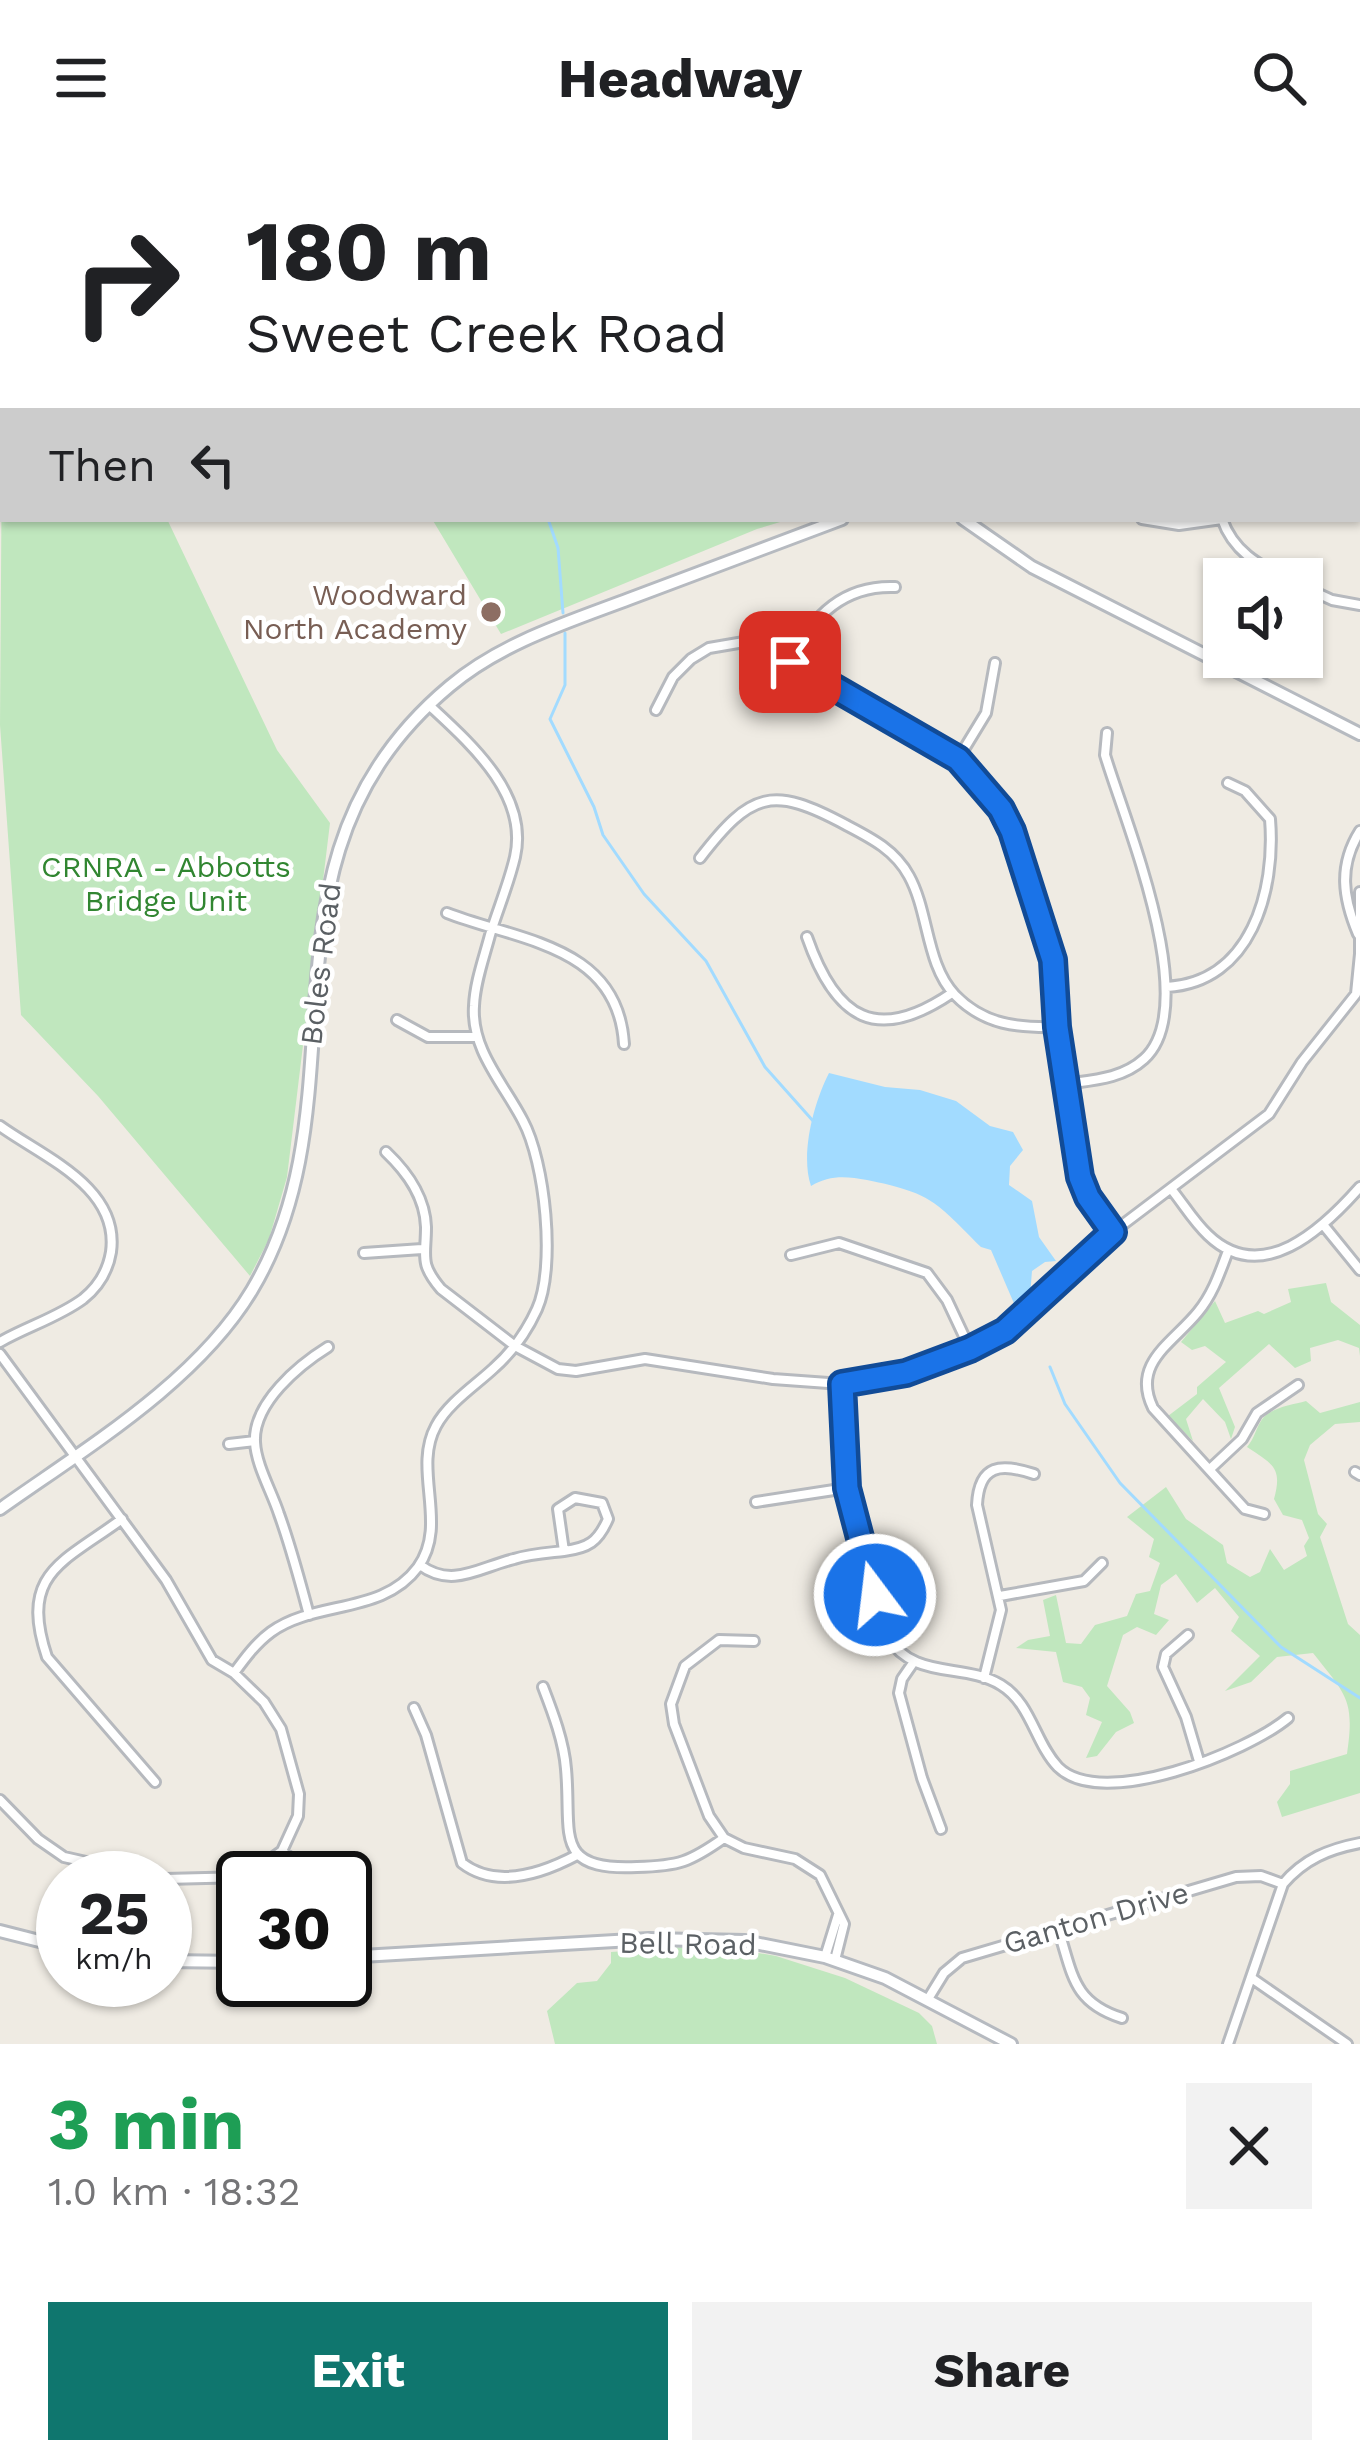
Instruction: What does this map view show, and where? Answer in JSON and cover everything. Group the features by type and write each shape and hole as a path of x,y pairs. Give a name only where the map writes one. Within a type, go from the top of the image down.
{"street":[{"name":"Boles Road","path":"0,1509 179,1376 231,1322 268,1261 293,1193 322,921 334,859 346,825 380,762 429,705 482,663 519,643 834,522"},
{"path":"967,522 1032,567 1328,717 1360,738"},
{"path":"1158,522 1179,526 1204,522"},
{"path":"1224,522 1251,558"},
{"path":"790,662 820,613 836,601 877,586 895,587"},
{"path":"1323,596 1360,605"},
{"path":"656,710 673,677 691,659 709,648 744,642 790,662 958,759 1001,809 1012,831 1053,960 1057,1027 1080,1177 1113,1232"},
{"path":"958,759 986,713 995,663"},
{"path":"234,1672 273,1630 308,1615 375,1599 399,1587 420,1565 431,1538 427,1450 436,1423 515,1346 538,1307 543,1287 541,1180 525,1124 477,1037 473,1007 516,854 518,817 502,783 429,705"},
{"path":"1065,1084 1112,1077 1142,1060 1162,1031 1167,987 1161,938 1105,755 1107,733"},
{"path":"1167,987 1199,983 1222,970 1259,915 1271,857 1270,818 1245,791 1228,782"},
{"path":"700,858 725,825 742,810 763,801 800,802 824,812 897,857 918,894 943,978 952,993 1002,1024 1057,1027"},
{"path":"1358,934 1343,894 1345,865 1360,831"},
{"path":"386,1152 406,1171 423,1205 422,1250 427,1272 440,1289 515,1346 558,1369 576,1371 645,1360 842,1384 906,1373 1005,1331 1113,1232 1269,1114 1302,1062 1358,994 1360,892"},
{"path":"447,913 581,960 602,986 622,1024 623,1044"},
{"path":"807,937 837,996 859,1017 875,1022 913,1016 952,993"},
{"path":"398,1020 428,1036 477,1037"},
{"path":"0,1126 89,1189 106,1213 112,1241 103,1276 85,1297 0,1342"},
{"path":"1172,1190 1207,1234 1228,1251 1271,1255 1325,1226 1360,1187"},
{"path":"1325,1226 1360,1270"},
{"path":"791,1256 839,1243 927,1273 947,1300 970,1349"},
{"path":"364,1252 422,1250"},
{"path":"1228,1251 1201,1310 1162,1350 1144,1380 1153,1408 1246,1509 1264,1514"},
{"path":"308,1615 293,1553 255,1441 265,1411 281,1388 299,1365 328,1347"},
{"path":"0,1354 166,1580 212,1660 234,1672 281,1729 299,1794 298,1816 282,1851"},
{"path":"842,1384 847,1488 886,1635 913,1663 984,1678 1013,1695 1059,1767 1077,1780 1127,1784 1270,1733 1288,1718"},
{"path":"1210,1468 1242,1439 1257,1413 1298,1385"},
{"path":"229,1444 255,1441"},
{"path":"984,1678 998,1633 1000,1596 977,1505 978,1489 991,1471 1008,1466 1034,1474"},
{"path":"756,1502 847,1488"},
{"path":"420,1565 433,1575 458,1577 514,1558 585,1548 596,1541 608,1519 602,1503 575,1498 558,1509 564,1550"},
{"path":"122,1519 47,1578 38,1592 37,1617 47,1657 155,1782"},
{"path":"1000,1596 1084,1581 1102,1563"},
{"path":"1188,1635 1166,1654 1163,1667 1186,1717 1198,1761"},
{"path":"754,1641 719,1640 700,1651 686,1666 671,1704 686,1762 724,1838 744,1848 795,1859 820,1876 838,1913 830,1959"},
{"path":"913,1663 899,1693 941,1829"},
{"path":"543,1688 566,1768 566,1815 577,1855 608,1869 668,1866 688,1863 724,1838"},
{"path":"414,1708 463,1863 486,1876 537,1875 577,1855"},
{"path":"0,1800 55,1851"},
{"path":"1228,2044 1283,1884 1316,1856 1360,1843"},
{"name":"Ganton Drive","path":"928,1999 944,1973 962,1958 1236,1877 1261,1876 1283,1884"},
{"path":"1058,1929 1085,2000 1097,2010 1122,2018"},
{"path":"0,1931 36,1940"},
{"name":"Bell Road","path":"372,1955 685,1938 745,1941 830,1959 928,1999 1011,2044"},
{"path":"1253,1979 1347,2044"}],"green space":[{"name":"CRNRA - Abbotts Bridge Unit","path":"1,522 168,522 277,750 330,823 287,1177 269,1239 250,1276 98,1096 21,1015 0,725"},
{"path":"434,522 780,522 757,529 501,634"},
{"path":"1326,1283 1331,1302 1360,1325 1360,1356 1359,1348 1338,1340 1310,1348 1311,1361 1295,1368 1269,1344 1219,1388 1235,1427 1231,1439 1225,1422 1203,1399 1186,1419 1193,1441 1168,1416 1197,1394 1197,1387 1226,1362 1205,1346 1192,1350 1181,1342 1215,1301 1225,1323 1291,1302 1288,1289"},
{"path":"1306,1401 1320,1413 1360,1402 1360,1422 1335,1424 1310,1445 1304,1460 1318,1514 1327,1524 1320,1537 1348,1624 1360,1635 1360,1793 1282,1817 1277,1802 1290,1784 1290,1771 1347,1754 1350,1721 1345,1699 1313,1653 1277,1657 1251,1682 1225,1691 1260,1656 1231,1631 1239,1617 1215,1588 1197,1603 1176,1574 1161,1585 1154,1614 1169,1620 1156,1635 1137,1627 1123,1635 1107,1686 1134,1723 1116,1732 1097,1756 1086,1758 1102,1722 1086,1715 1090,1698 1082,1687 1063,1682 1056,1652 1016,1648 1050,1636 1043,1600 1056,1595 1066,1643 1081,1644 1095,1625 1127,1616 1136,1594 1150,1591 1160,1563 1149,1557 1154,1539 1127,1517 1166,1487 1186,1519 1223,1545 1227,1563 1250,1577 1260,1572 1270,1549 1284,1570 1307,1556 1304,1546 1309,1538 1302,1520 1283,1515 1274,1499 1273,1467 1247,1447 1267,1414"},
{"path":"712,1945 776,1956 845,1978 919,2013 932,2026 937,2044 555,2044 547,2011 577,1983 597,1981 611,1963 611,1952"}],"water":[{"path":"829,1073 956,1101 990,1126 1013,1132 1023,1150 1010,1166 1009,1185 1032,1201 1039,1237 1056,1261 1032,1271 1030,1296 1016,1308 991,1250 981,1247 932,1202 906,1190 852,1178 831,1178 811,1186 810,1128"}],"waterway":[{"path":"549,522 558,548 563,613"},
{"path":"565,633 565,685 550,719 603,835 644,894 706,961 765,1067 814,1122"},
{"path":"1050,1367 1065,1404 1120,1483 1281,1647 1360,1698"}],"place":[{"name":"Woodward North Academy","path":"491,612"}],"route":[{"path":"790,662 958,759 1001,809 1053,960 1057,1027 1080,1177 1113,1232 1005,1331 906,1373 842,1384 847,1488 875,1595"}]}
